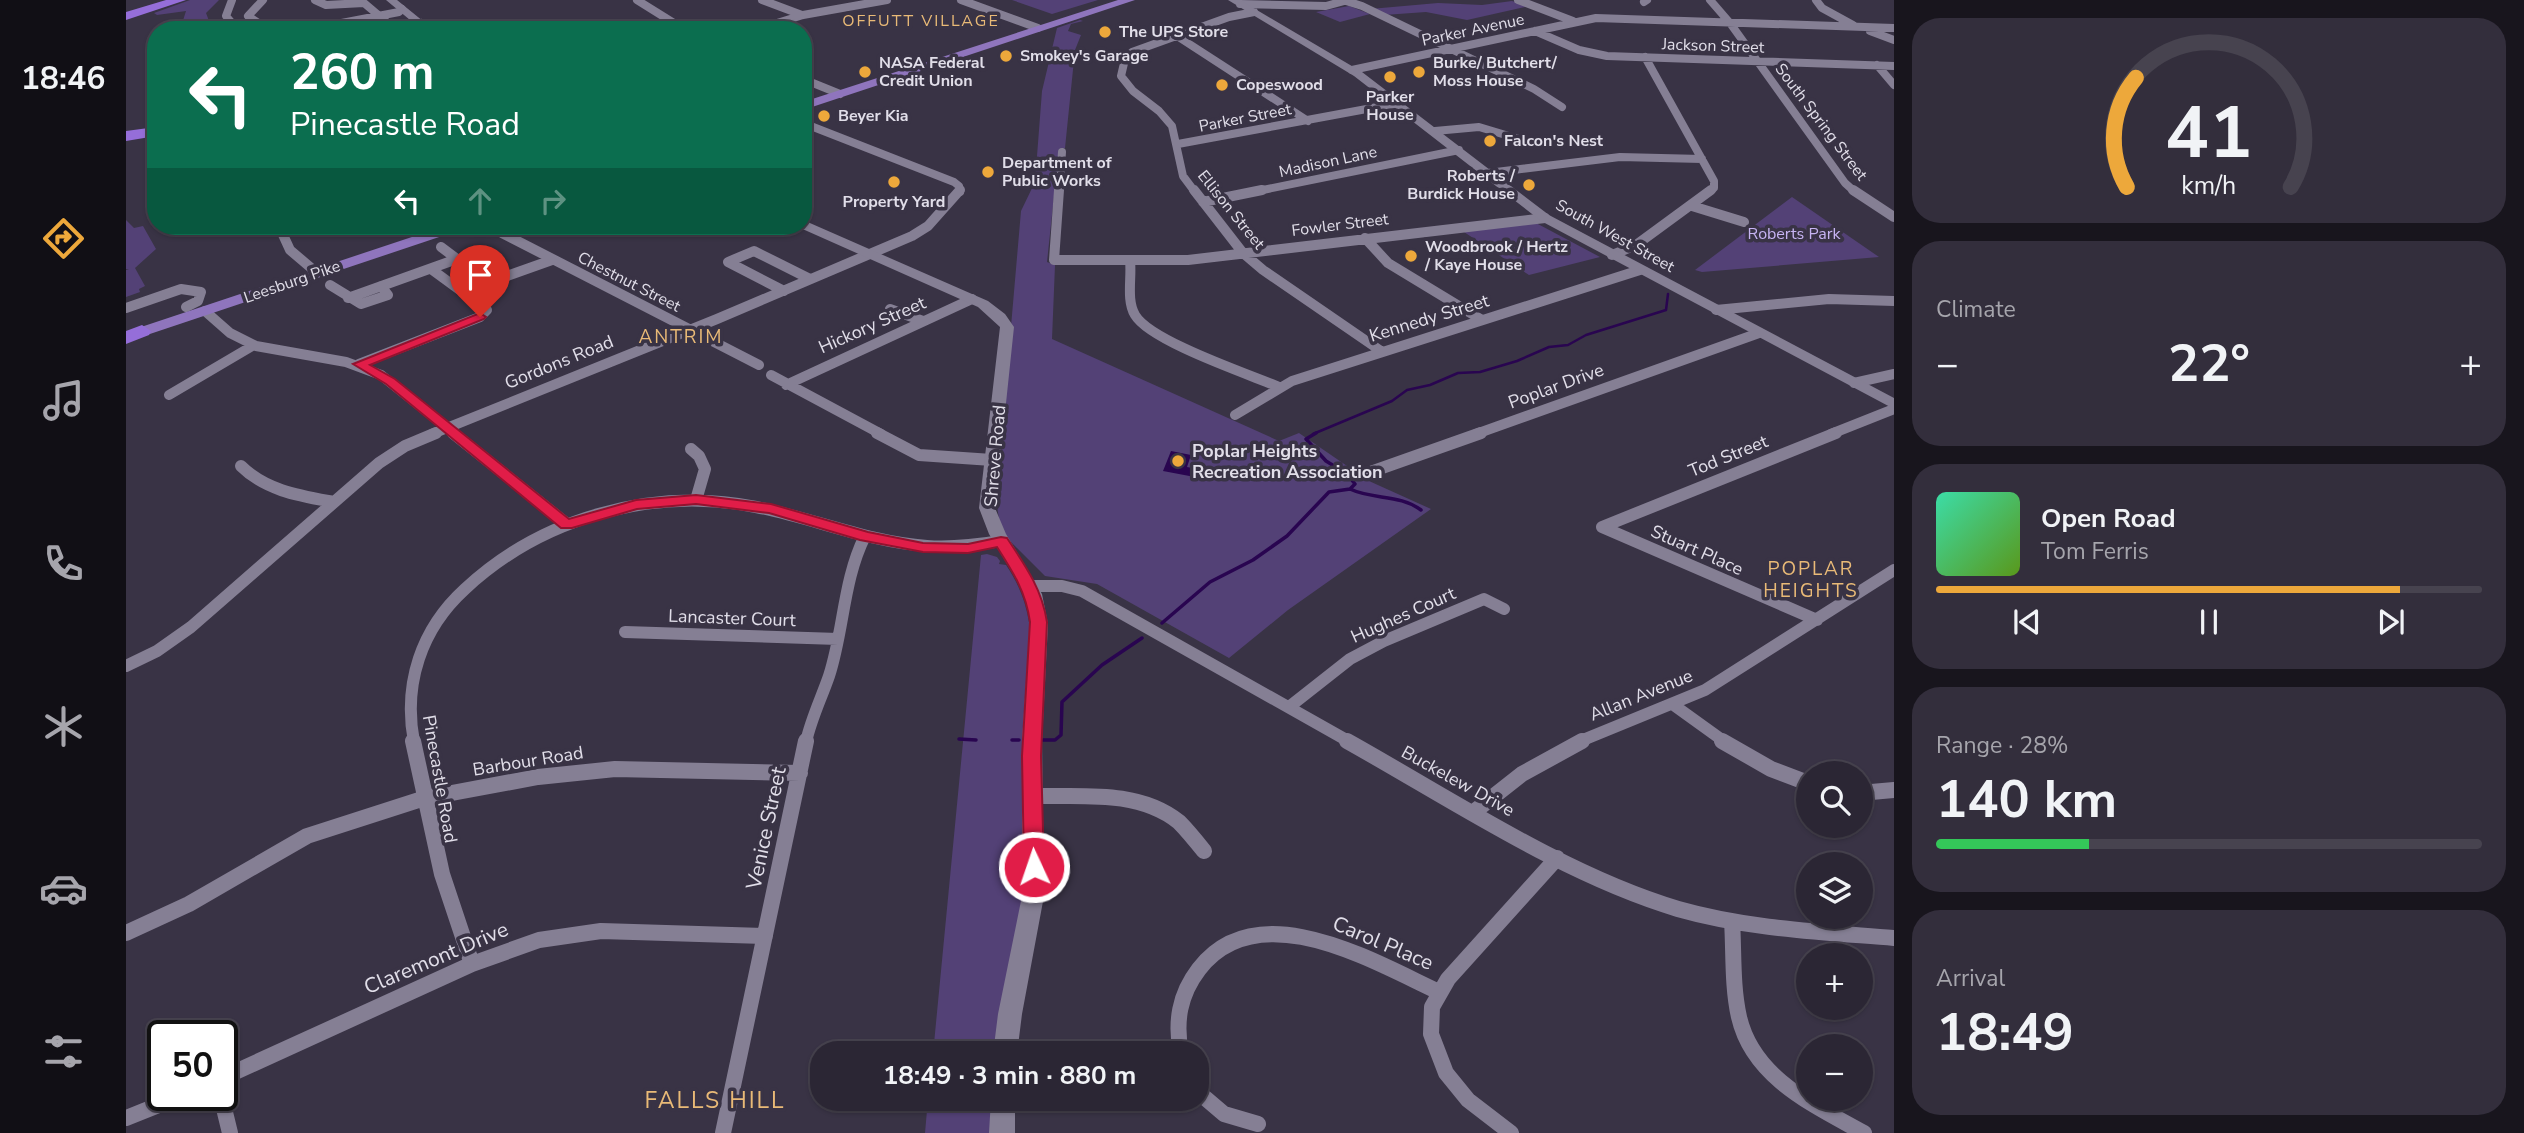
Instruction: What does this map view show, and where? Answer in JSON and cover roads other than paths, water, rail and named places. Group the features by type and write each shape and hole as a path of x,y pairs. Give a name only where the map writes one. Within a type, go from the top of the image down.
{"highway":[{"path":"126,9 143,0"},
{"path":"126,16 180,0"},
{"path":"126,134 147,131"}],"main road":[{"path":"391,0 417,21"},
{"path":"812,103 1076,15 1113,0"},
{"path":"1076,15 1130,0"},
{"name":"South West Street","path":"1236,2 1352,70 1436,131 1545,218 1894,406"},
{"name":"Shreve Road","path":"812,228 972,299 995,312 1007,327 987,508 1001,541 1030,586 1037,609 1039,636 1031,796 1033,897 1013,987 1007,1041"},
{"name":"Leesburg Pike","path":"130,333 205,311 408,235"},
{"name":"Leesburg Pike","path":"130,333 186,307 428,235"},
{"path":"1002,1133 1003,1111"}],"street":[{"path":"227,21 224,17 225,10 232,0"},
{"path":"256,21 248,16 263,0"},
{"path":"315,0 326,5 363,3 386,21"},
{"path":"637,0 671,21"},
{"path":"764,1 782,0"},
{"path":"784,21 887,0"},
{"path":"961,0 1038,28"},
{"path":"1518,0 1574,22"},
{"name":"South Spring Street","path":"1710,0 1759,61 1845,183 1894,217"},
{"path":"1816,0 1822,8 1858,27 1894,40"},
{"path":"764,1 803,15"},
{"path":"1236,2 1326,6 1347,1 1451,49 1558,102 1562,107"},
{"path":"346,21 402,9"},
{"name":"Ellison Street","path":"1254,12 1229,17 1132,52 1125,59 1121,72 1127,84 1166,119 1178,144 1178,159 1183,176 1243,253 1263,271 1381,351"},
{"name":"Parker Avenue","path":"1352,70 1574,22 1605,18 1894,28"},
{"name":"Jackson Street","path":"1535,31 1591,54 1894,66"},
{"path":"1177,36 1308,121"},
{"path":"1612,255 1636,245 1714,188 1714,181 1645,57"},
{"path":"1877,65 1894,85"},
{"path":"812,83 840,94"},
{"name":"Parker Street","path":"1178,144 1399,103"},
{"name":"Gordons Road","path":"126,666 157,651 191,626 395,452 448,427 912,236 928,226 960,192 960,186 812,127"},
{"path":"1436,131 1479,127 1519,139"},
{"name":"Madison Lane","path":"1203,202 1459,150"},
{"name":"Fowler Street","path":"1062,152 1054,260 1188,260 1545,218"},
{"path":"1488,173 1619,157 1702,159"},
{"path":"1692,206 1744,222"},
{"path":"283,235 287,246 313,270"},
{"name":"Chestnut Street","path":"506,235 759,365"},
{"path":"1365,238 1388,264 1482,320"},
{"path":"330,285 356,303 365,304 388,295 381,286 457,258 441,247"},
{"path":"783,291 728,262 754,251 810,279"},
{"path":"465,292 552,260"},
{"path":"1130,261 1133,310 1140,322 1160,335 1279,387"},
{"path":"359,364 484,314 487,310 485,307 431,269"},
{"name":"Kennedy Street","path":"1235,415 1279,387 1381,351 1640,270"},
{"path":"126,308 181,289 201,292 198,301 186,307"},
{"name":"Hickory Street","path":"786,385 972,299"},
{"path":"1716,310 1829,299 1894,301"},
{"path":"890,309 923,321"},
{"path":"205,311 233,335 254,345 359,364 390,382 566,524"},
{"name":"Poplar Drive","path":"1365,474 1759,333"},
{"path":"169,395 254,345"},
{"path":"1854,383 1894,374"},
{"path":"771,375 919,455 992,460"},
{"name":"Tod Street","path":"1602,527 1894,406"},
{"path":"691,449 699,456 705,469 696,500"},
{"path":"241,466 254,477 275,486 334,502"},
{"name":"Pinecastle Road","path":"472,964 444,891 409,705 411,685 423,646 442,614 481,572 508,553 566,524 636,504 696,500 771,508 865,536 939,549 968,548 1001,541"},
{"name":"Stuart Place","path":"1602,527 1817,620"},
{"name":"Venice Street","path":"723,1133 811,719 829,677 855,556 865,536"},
{"name":"Allan Avenue","path":"1475,811 1513,779 1559,750 1675,706 1742,669 1894,570"},
{"name":"Buckelew Drive","path":"1030,586 1062,586 1082,591 1588,874 1660,903 1731,921 1770,928 1894,938"},
{"name":"Hughes Court","path":"1289,707 1350,659 1384,641 1484,599 1504,609"},
{"name":"Lancaster Court","path":"625,632 838,639"},
{"path":"1675,706 1735,751 1796,779"},
{"name":"Barbour Road","path":"126,933 189,904 307,836 425,798 538,777 615,769 800,773"},
{"path":"1873,792 1894,790"},
{"path":"1031,796 1116,798 1152,805 1176,820 1204,851"},
{"path":"1511,1133 1468,1100 1446,1073 1431,1034 1432,1007 1439,992 1557,858"},
{"path":"1731,921 1739,1018 1753,1054 1776,1079 1864,1133"},
{"name":"Claremont Drive","path":"238,1071 472,964 539,940 601,931 765,936"},
{"name":"Carol Place","path":"1179,1041 1177,1025 1182,997 1189,981 1215,953 1249,937 1271,934 1313,938 1331,943 1439,992"},
{"path":"1209,1102 1233,1118 1258,1124"},
{"path":"126,1118 147,1110"},
{"path":"225,1111 230,1133"}],"waterway":[{"path":"1313,434 1392,401 1407,390 1430,385 1458,373 1480,372 1517,361 1549,347 1568,345 1586,335 1666,310 1668,294"},
{"path":"1316,433 1306,439 1326,461 1347,474 1355,484 1350,489"},
{"path":"1162,623 1210,582 1253,560 1287,536 1329,492 1350,489"},
{"path":"1350,489 1395,499 1421,510"},
{"path":"1043,740 1055,740 1061,735 1062,702 1102,665 1142,638"},
{"path":"959,739 976,740"},
{"path":"1012,740 1019,740"}],"place":[{"name":"The UPS Store","path":"1105,32"},
{"name":"Smokey's Garage","path":"1006,56"},
{"name":"NASA Federal Credit Union","path":"865,72"},
{"name":"Burke/ Butchert/ Moss House","path":"1419,72"},
{"name":"Parker House","path":"1390,77"},
{"name":"Copeswood","path":"1222,85"},
{"name":"Beyer Kia","path":"824,116"},
{"name":"Falcon's Nest","path":"1490,141"},
{"name":"Department of Public Works","path":"988,172"},
{"name":"Property Yard","path":"894,182"},
{"name":"Roberts / Burdick House","path":"1529,185"},
{"name":"Woodbrook / Hertz / Kaye House","path":"1411,256"},
{"name":"Poplar Heights Recreation Association","path":"1178,461"}],"district":[{"name":"OFFUTT VILLAGE","path":"921,21"},
{"name":"ANTRIM","path":"681,337"},
{"name":"POPLAR HEIGHTS","path":"1811,580"},
{"name":"FALLS HILL","path":"715,1100"}],"park label":[{"name":"Roberts Park","path":"1794,234"}]}
